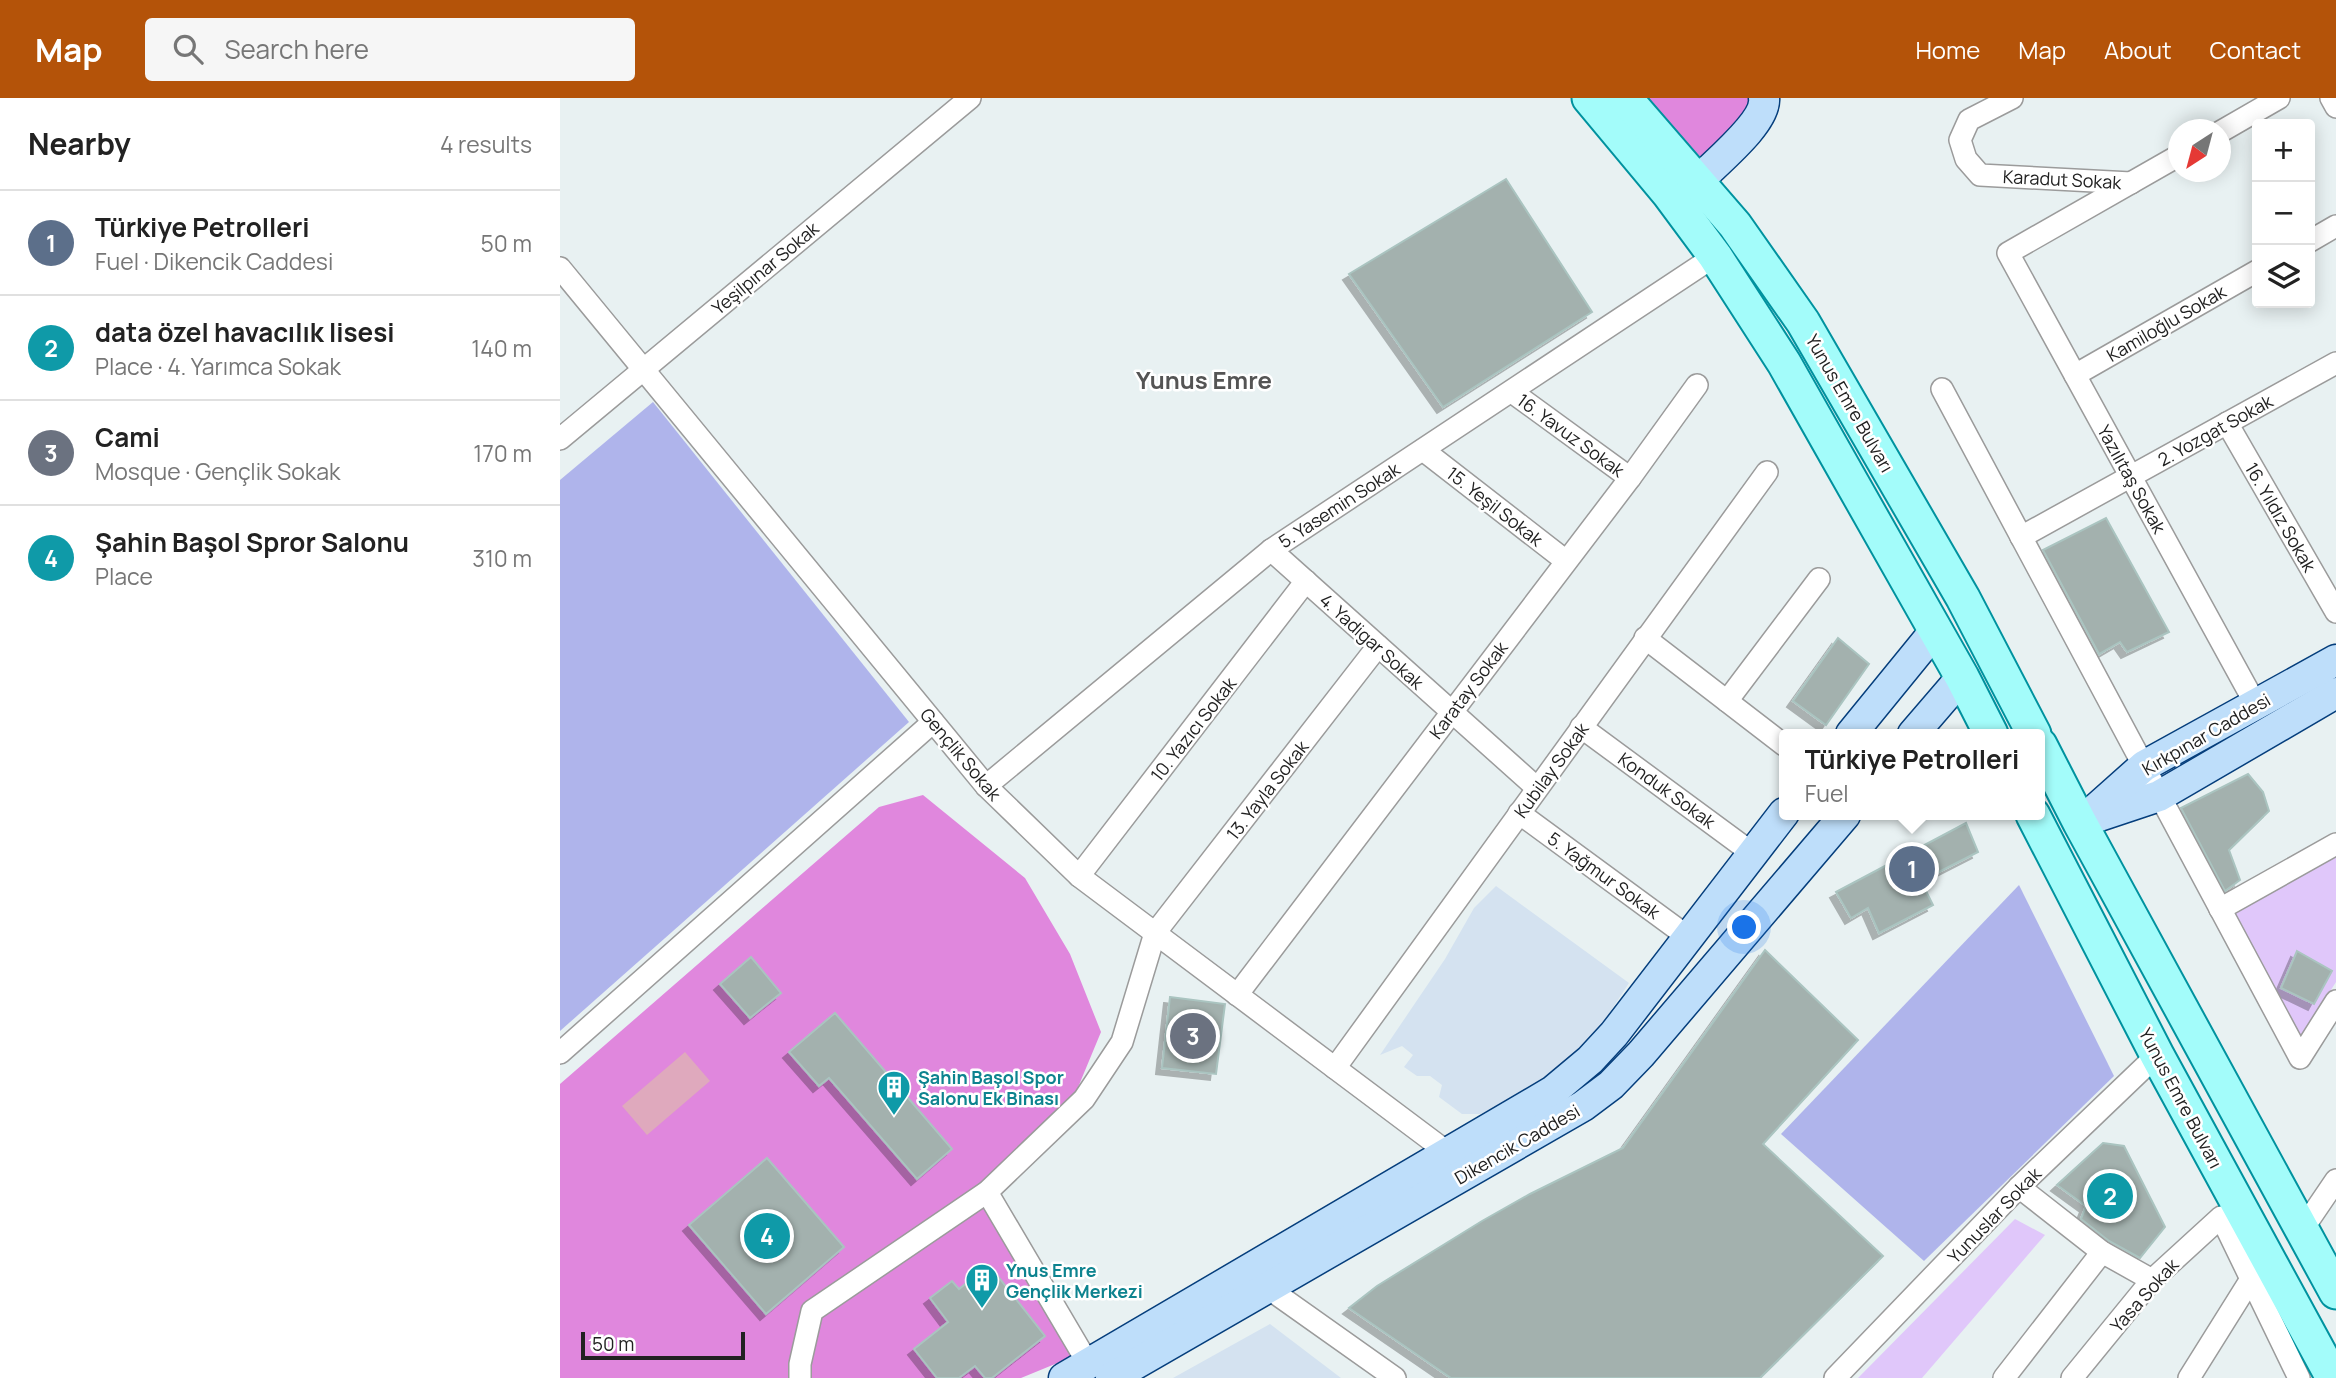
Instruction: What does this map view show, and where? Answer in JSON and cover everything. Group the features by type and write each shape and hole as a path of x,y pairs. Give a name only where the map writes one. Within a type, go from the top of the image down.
{"main road":[{"name":"Yunus Emre Bulvarı","path":"1589,98 1669,194 1715,256 1784,363 1962,677 1988,729"},
{"name":"Yunus Emre Bulvarı","path":"1625,98 1734,225 1803,322 1963,598 2031,729"},
{"path":"1698,181 1756,122 1765,107 1764,98"},
{"path":"1854,729 1935,631"},
{"name":"Kırkpınar Caddesi","path":"2080,823 2144,766 2336,660"},
{"path":"1917,729 1962,677"},
{"name":"Kırkpınar Caddesi","path":"2080,823 2159,796 2336,693"},
{"path":"2045,755 2336,1292"},
{"name":"Dikencik Caddesi","path":"1088,1374 1447,1152 1553,1091 1590,1060 1614,1034 1779,819"},
{"name":"Dikencik Caddesi","path":"1088,1374 1268,1288 1583,1107 1611,1085 1641,1054 1841,820"},
{"path":"2040,827 2080,823"},
{"name":"Yunus Emre Bulvarı","path":"2040,827 2157,1055 2333,1378"}],"street":[{"name":"Yeşilpınar Sokak","path":"560,439 970,98"},
{"name":"Karadut Sokak","path":"2012,98 1969,120 1960,140 1966,159 1980,174 2131,183"},
{"path":"2231,126 2279,98"},
{"path":"2331,98 2336,107"},
{"path":"2131,183 2168,162"},
{"name":"Yazılıtaş Sokak","path":"2131,183 2008,253 2256,705"},
{"path":"2315,238 2336,226"},
{"name":"5. Yasemin Sokak","path":"986,786 1271,550 1715,256"},
{"name":"Gençlik Sokak","path":"560,268 986,786 1079,876 1447,1152"},
{"name":"Kamiloğlu Sokak","path":"2075,375 2252,274"},
{"name":"2. Yozgat Sokak","path":"2021,537 2227,423 2333,370"},
{"name":"Karatay Sokak","path":"1237,995 1630,478 1697,385"},
{"path":"1941,389 2300,1058 2336,1001"},
{"name":"16. Yavuz Sokak","path":"1511,392 1630,478"},
{"name":"16. Yıldız Sokak","path":"2227,423 2336,612"},
{"name":"15. Yeşil Sokak","path":"1423,450 1566,561"},
{"name":"Kubilay Sokak","path":"1335,1068 1767,472"},
{"name":"4. Yadigar Sokak","path":"1271,550 1537,788"},
{"path":"1727,701 1819,579"},
{"name":"10. Yazıcı Sokak","path":"1079,876 1306,581"},
{"path":"1645,638 1779,741"},
{"name":"13. Yayla Sokak","path":"1155,933 1378,646"},
{"path":"560,1053 933,722"},
{"name":"Konduk Sokak","path":"1581,727 1752,853"},
{"name":"5. Yağmur Sokak","path":"1519,813 1688,937"},
{"path":"2220,909 2336,844"},
{"path":"800,1378 800,1364 812,1311 986,1192 1084,1099 1122,1042 1155,933"},
{"name":"Yunuslar Sokak","path":"1835,1378 2018,1187 2157,1055"},
{"path":"2302,1230 2336,1180"},
{"path":"2018,1187 2102,1252 2152,1280"},
{"path":"986,1192 1088,1374"},
{"name":"Yasa Sokak","path":"2072,1378 2152,1280 2221,1217 2251,1279"},
{"path":"2004,1378 2102,1252"},
{"path":"2251,1279 2294,1375"},
{"path":"2189,1378 2251,1279"},
{"path":"1268,1288 1395,1378"}],"shaded area":[{"path":"1643,98 1754,98 1756,103 1701,166"},
{"path":"653,402 909,722 560,1031 560,480"},
{"path":"923,795 1025,878 1070,954 1101,1032 1074,1097 989,1202 1077,1355 1021,1378 560,1378 560,1084 879,807"},
{"path":"2336,853 2336,982 2299,1040 2231,911"},
{"path":"2019,885 2114,1076 1924,1261 1781,1134"},
{"path":"1496,886 1629,983 1591,1041 1548,1082 1480,1114 1462,1114 1439,1097 1442,1085 1430,1076 1417,1076 1404,1067 1413,1055 1402,1046 1380,1055 1445,959 1474,908"},
{"path":"685,1052 710,1081 647,1135 622,1106"},
{"path":"2015,1219 2045,1235 1922,1378 1858,1378"},
{"path":"1270,1324 1341,1378 1173,1378"}],"building":[{"path":"1506,179 1592,312 1443,407 1349,274"},
{"path":"2106,518 2169,632 2127,652 2120,642 2099,654 2043,550"},
{"path":"1838,638 1869,664 1826,725 1793,701"},
{"path":"2248,774 2263,792 2269,811 2229,850 2240,880 2225,891 2181,808"},
{"path":"1966,823 1978,852 1921,881 1933,905 1879,933 1868,908 1851,918 1836,892"},
{"path":"1765,950 1858,1040 1763,1144 1883,1256 1760,1378 1451,1378 1349,1308 1377,1286 1482,1221 1623,1148"},
{"path":"2297,951 2332,971 2314,1004 2281,988"},
{"path":"751,957 781,993 750,1018 720,984"},
{"path":"1170,997 1225,1004 1216,1074 1162,1068"},
{"name":"Şahin Başol Spor Salonu Ek Binası","path":"835,1013 952,1149 917,1179 829,1078 819,1086 789,1052"},
{"path":"2103,1143 2124,1146 2165,1227 2140,1258 2109,1241 2081,1219 2086,1206 2057,1185"},
{"path":"767,1158 844,1247 766,1314 689,1225"},
{"name":"Ynus Emre Gençlik Merkezi","path":"989,1265 1045,1336 992,1378 985,1378 975,1366 959,1378 937,1378 914,1349 948,1322 930,1298 952,1281 959,1289"}],"place":[{"name":"Türkiye Petrolleri","path":"1912,869"},
{"name":"Cami","path":"1193,1036"},
{"name":"Şahin Başol Spor Salonu Ek Binası","path":"894,1117"},
{"name":"data özel havacılık lisesi","path":"2110,1196"},
{"name":"Şahin Başol Spror Salonu","path":"767,1236"},
{"name":"Ynus Emre Gençlik Merkezi","path":"982,1310"}],"district":[{"name":"Yunus Emre","path":"1204,379"}]}
